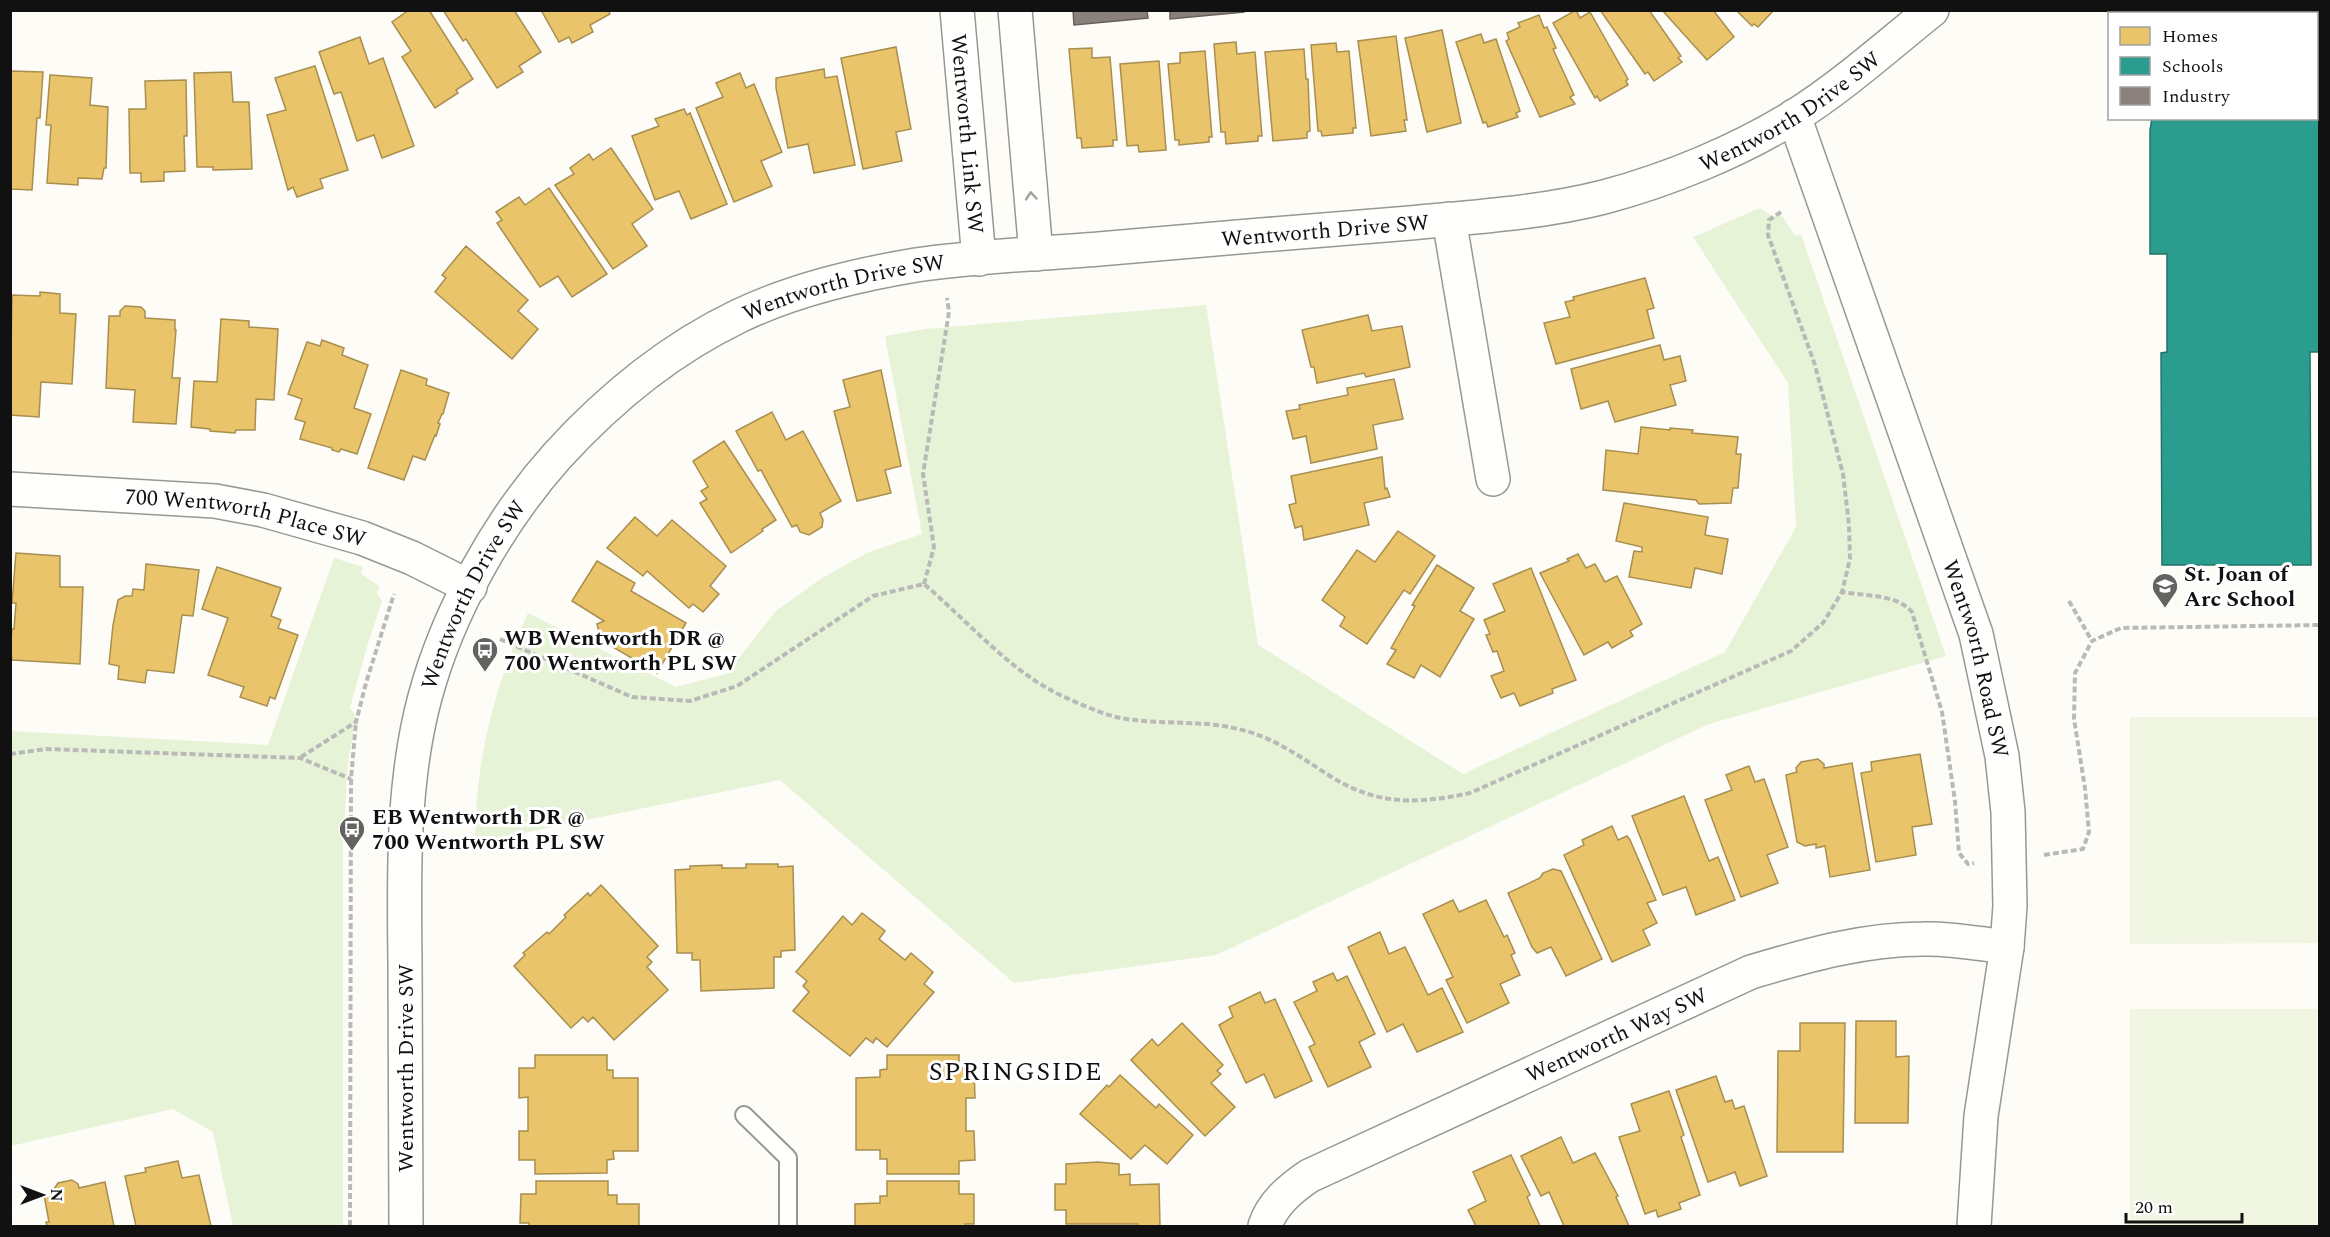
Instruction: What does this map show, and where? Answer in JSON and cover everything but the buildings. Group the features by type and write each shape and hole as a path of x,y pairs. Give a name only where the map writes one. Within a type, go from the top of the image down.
{"street":[{"name":"Wentworth Link SW","path":"957,10 979,259"},
{"path":"1015,10 1036,254"},
{"name":"Wentworth Drive SW","path":"406,1227 405,885 408,806 413,760 425,698 454,619 491,546 539,477 592,417 680,350 737,317 813,289 871,274 944,262 1449,219 1559,206 1605,197 1658,180 1712,158 1794,116 1846,80 1932,10"},
{"name":"Wentworth Road SW","path":"1794,116 1976,634 1999,738 2011,859 2007,947 1981,1116 1974,1227"},
{"path":"1449,219 1493,479"},
{"name":"700 Wentworth Place SW","path":"10,489 215,501 263,510 362,538 412,558 470,587"},
{"name":"Wentworth Way SW","path":"1265,1227 1276,1205 1288,1191 1309,1176 1751,972 1828,950 1878,942 1925,939 2007,947"}],"lane":[{"path":"744,1115 788,1158 788,1227"}],"path":[{"path":"924,584 1014,664 1049,689 1115,717 1238,728 1284,745 1332,778 1362,792 1392,801 1434,801 1470,793 1791,651 1823,623 1842,592 1850,559 1843,474 1815,365 1768,235 1769,220 1781,212"},
{"path":"924,584 934,547 923,474 949,312 944,262"},
{"path":"500,639 633,698 690,701 737,686 873,596 924,584"},
{"path":"1842,592 1893,600 1905,604 1912,612 1942,712 1959,853 1968,864"},
{"path":"350,1227 351,779 356,722 394,594"},
{"path":"2069,601 2092,641"},
{"path":"2050,854 2083,849 2089,832 2085,788 2074,719 2074,673 2092,641 2121,628 2319,625"},
{"path":"300,758 356,722"},
{"path":"10,754 46,749 300,758 351,779"}],"green space":[{"path":"1760,208 1773,217 1778,214 1783,217 1795,236 1801,234 1946,656 1709,724 1216,955 1014,983 780,780 475,843 478,784 489,725 505,668 528,613 676,687 726,674 776,611 822,578 869,552 922,534 885,336 926,329 1206,305 1258,645 1463,774 1725,652 1796,527 1788,383 1693,237"},
{"path":"334,558 363,567 361,574 380,587 377,593 382,601 350,708 356,716 348,763 343,840 343,1226 233,1226 213,1132 173,1109 11,1146 11,731 268,745"},
{"path":"2130,717 2319,717 2319,943 2130,944"},
{"path":"2130,1009 2319,1009 2319,1226 2130,1226"}],"place":[{"name":"St. Joan of Arc School","path":"2165,609"},
{"name":"WB Wentworth DR @ 700 Wentworth PL SW","path":"485,673"},
{"name":"EB Wentworth DR @ 700 Wentworth PL SW","path":"352,852"}],"district":[{"name":"SPRINGSIDE","path":"1016,1071"}]}
